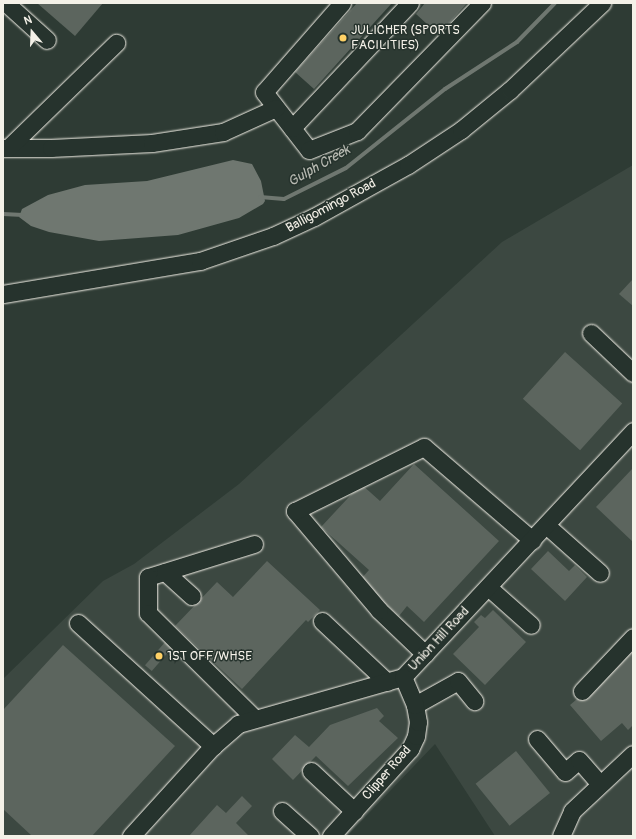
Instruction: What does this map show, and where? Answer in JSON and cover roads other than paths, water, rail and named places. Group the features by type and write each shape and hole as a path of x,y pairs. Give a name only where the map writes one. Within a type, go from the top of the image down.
{"street":[{"path":"6,3 47,40"},
{"path":"342,3 264,92 309,150 357,131 482,3"},
{"path":"292,128 410,3"},
{"name":"Balligomingo Road","path":"3,294 200,261 273,236 314,217 408,165 461,130 510,90 602,3"},
{"path":"6,148 116,43"},
{"path":"6,148 152,143 223,132 276,108"},
{"path":"591,333 633,373"},
{"name":"Union Hill Road","path":"131,836 214,746 238,724 254,718 403,677 633,431"},
{"path":"425,654 379,610 295,510 424,447 532,540"},
{"path":"546,525 600,573"},
{"path":"254,544 148,577 148,613 254,718"},
{"path":"166,572 192,596"},
{"path":"488,587 531,624"},
{"path":"322,621 387,682"},
{"path":"78,623 214,746"},
{"path":"582,691 633,637"},
{"name":"Clipper Road","path":"331,836 410,749 416,736 418,722 415,705 403,677"},
{"path":"415,705 458,681 474,701"},
{"path":"537,739 565,772 579,760 600,784"},
{"path":"560,836 572,811 633,754"},
{"path":"312,771 354,811"},
{"path":"282,811 310,836"}],"waterway":[{"name":"Gulph Creek","path":"260,197 284,199 346,168 445,89 517,42 555,3"},
{"name":"Gulph Creek","path":"3,214 23,215"}],"place":[{"name":"JULICHER (SPORTS FACILITIES)","path":"343,38"},
{"name":"1ST OFF/WHSE","path":"159,656"}]}
